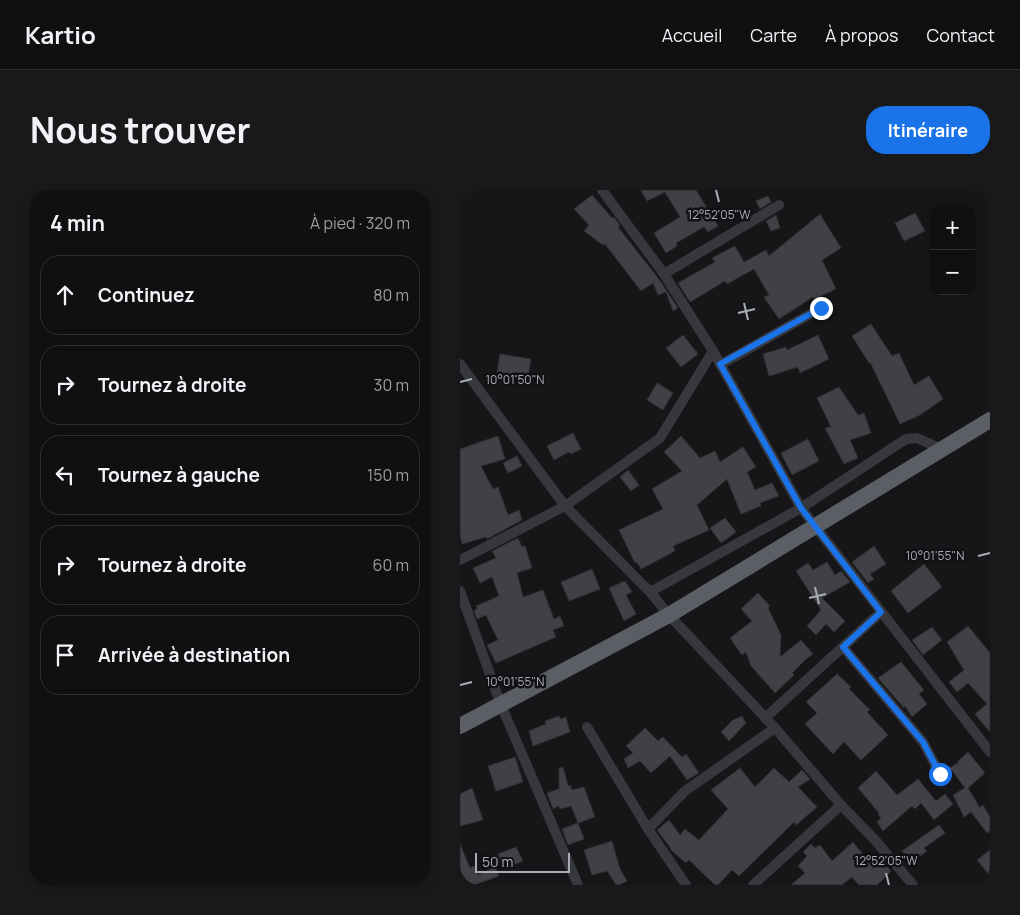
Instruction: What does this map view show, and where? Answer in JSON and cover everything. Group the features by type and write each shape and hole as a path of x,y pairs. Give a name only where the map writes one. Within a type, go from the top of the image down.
{"highway":[{"path":"460,726 501,706 669,615 990,420"}],"street":[{"path":"602,190 664,274 713,351 801,508 814,527 990,752"},
{"path":"664,274 779,205"},
{"path":"720,364 821,308"},
{"path":"460,560 565,506 660,438 713,351"},
{"path":"460,364 565,506 650,592 669,615 766,718 913,885"},
{"path":"650,592 801,508 906,439 917,438 942,449"},
{"path":"460,591 501,706 578,885"},
{"path":"766,718 881,612"},
{"path":"843,647 923,742 940,774"},
{"path":"587,727 648,829 686,885"},
{"path":"648,829 685,791 775,728"},
{"path":"753,885 841,805"}],"building":[{"path":"641,190 696,190 718,226 708,232 704,227 676,243 677,246 666,253 654,233 680,217 665,192 647,201"},
{"path":"592,195 612,218 614,217 620,226 618,227 658,278 678,308 673,311 666,292 658,295 653,283 641,291 605,244 603,245 584,231 589,225 574,209"},
{"path":"768,196 771,202 760,209 756,201"},
{"path":"915,213 925,231 904,241 895,223"},
{"path":"820,214 841,248 822,260 836,289 814,299 813,297 779,319 764,297 769,295 754,269 727,284 725,281 690,302 678,283 715,262 712,258 735,246 744,262 766,250 769,256"},
{"path":"776,215 780,228 771,231 766,221"},
{"path":"871,324 892,356 899,353 914,385 929,376 943,399 920,415 900,424 870,362 852,336"},
{"path":"683,335 698,354 681,367 666,348"},
{"path":"818,335 829,359 800,373 798,367 769,376 763,354 786,347 787,350"},
{"path":"500,354 531,359 527,384 496,379"},
{"path":"657,383 673,393 663,410 647,400"},
{"path":"839,387 858,415 864,413 871,433 850,440 858,458 844,464 825,428 831,427 817,398"},
{"path":"573,433 581,449 571,454 569,452 554,460 547,446"},
{"path":"498,436 505,459 481,466 493,489 498,487 508,515 519,510 522,520 487,539 486,537 462,544 460,535 460,449"},
{"path":"681,436 700,458 715,451 720,462 743,447 756,467 747,472 755,490 772,483 779,496 760,503 761,506 741,514 727,479 697,505 709,530 673,546 675,551 641,569 637,562 635,563 619,530 663,509 652,489 682,471 664,452"},
{"path":"808,439 819,461 792,475 781,453"},
{"path":"517,456 522,466 508,473 503,463"},
{"path":"628,470 639,485 631,491 620,477"},
{"path":"725,518 736,532 721,543 710,528"},
{"path":"518,538 522,547 525,546 532,568 517,573 523,597 543,590 554,619 560,616 564,626 553,630 556,637 496,663 487,645 498,640 486,615 477,619 474,611 477,609 476,606 499,596 492,577 480,583 473,568 496,558 492,551"},
{"path":"874,546 886,564 870,574 874,579 868,583 852,562"},
{"path":"827,562 835,575 841,571 850,582 822,598 845,621 834,632 826,624 816,635 807,626 821,610 796,571 808,563 813,570"},
{"path":"924,564 942,587 908,613 891,591"},
{"path":"592,569 600,589 569,601 561,582"},
{"path":"625,581 632,592 626,595 636,614 624,621 609,588"},
{"path":"758,593 770,606 768,608 781,635 780,657 801,640 813,654 792,673 794,675 775,693 751,666 746,652 742,655 730,638 752,621 741,609"},
{"path":"968,626 990,653 990,732 975,714 987,704 968,683 957,692 949,682 964,670 947,642"},
{"path":"932,627 942,640 923,655 912,640"},
{"path":"901,662 924,690 919,694 927,704 912,717 905,706 904,708 878,678"},
{"path":"837,674 851,687 849,689 870,710 867,712 888,735 861,760 844,742 833,754 805,724 817,713 806,702"},
{"path":"559,716 560,719 566,717 570,732 533,746 529,731 546,724 545,721"},
{"path":"742,716 746,723 729,741 721,732 733,720"},
{"path":"645,728 658,741 663,737 682,757 686,754 699,773 687,780 670,756 651,773 640,761 628,768 624,759 633,753 626,746"},
{"path":"968,752 985,773 968,788 980,808 983,805 990,817 990,831 987,833 971,812 964,817 953,795 965,788 950,768"},
{"path":"515,757 523,782 496,791 488,766"},
{"path":"563,767 568,786 570,785 572,790 584,787 595,817 578,823 571,806 560,809 558,806 553,809 547,793 559,789 559,768"},
{"path":"740,768 755,787 774,768 789,782 802,770 810,779 798,787 817,807 796,825 794,822 739,876 732,870 718,885 715,885 689,860 686,863 671,850 657,830 669,820 680,835 685,829 699,840 728,809 711,790"},
{"path":"876,771 897,795 918,779 936,801 945,794 953,804 934,820 921,803 915,809 912,806 883,831 877,822 881,818 879,813 858,788"},
{"path":"472,788 483,820 460,826 460,794"},
{"path":"578,823 584,839 568,845 562,829"},
{"path":"939,825 945,833 924,848 927,851 911,863 902,851"},
{"path":"612,841 620,869 627,881 619,885 616,885 607,871 592,875 584,850"},
{"path":"853,842 874,868 880,860 891,871 877,885 859,885 852,877 842,885 791,885 805,873 798,866 807,856 803,852 811,844 815,848 820,845 832,861"},
{"path":"460,844 470,868 474,866 478,875 495,867 499,876 474,885 470,885 469,882 460,885"},
{"path":"516,847 523,861 504,869 498,854"},
{"path":"990,850 990,876 977,860"}],"route":[{"path":"821,308 720,364 801,508 881,612 843,647 923,742 940,774"}]}
